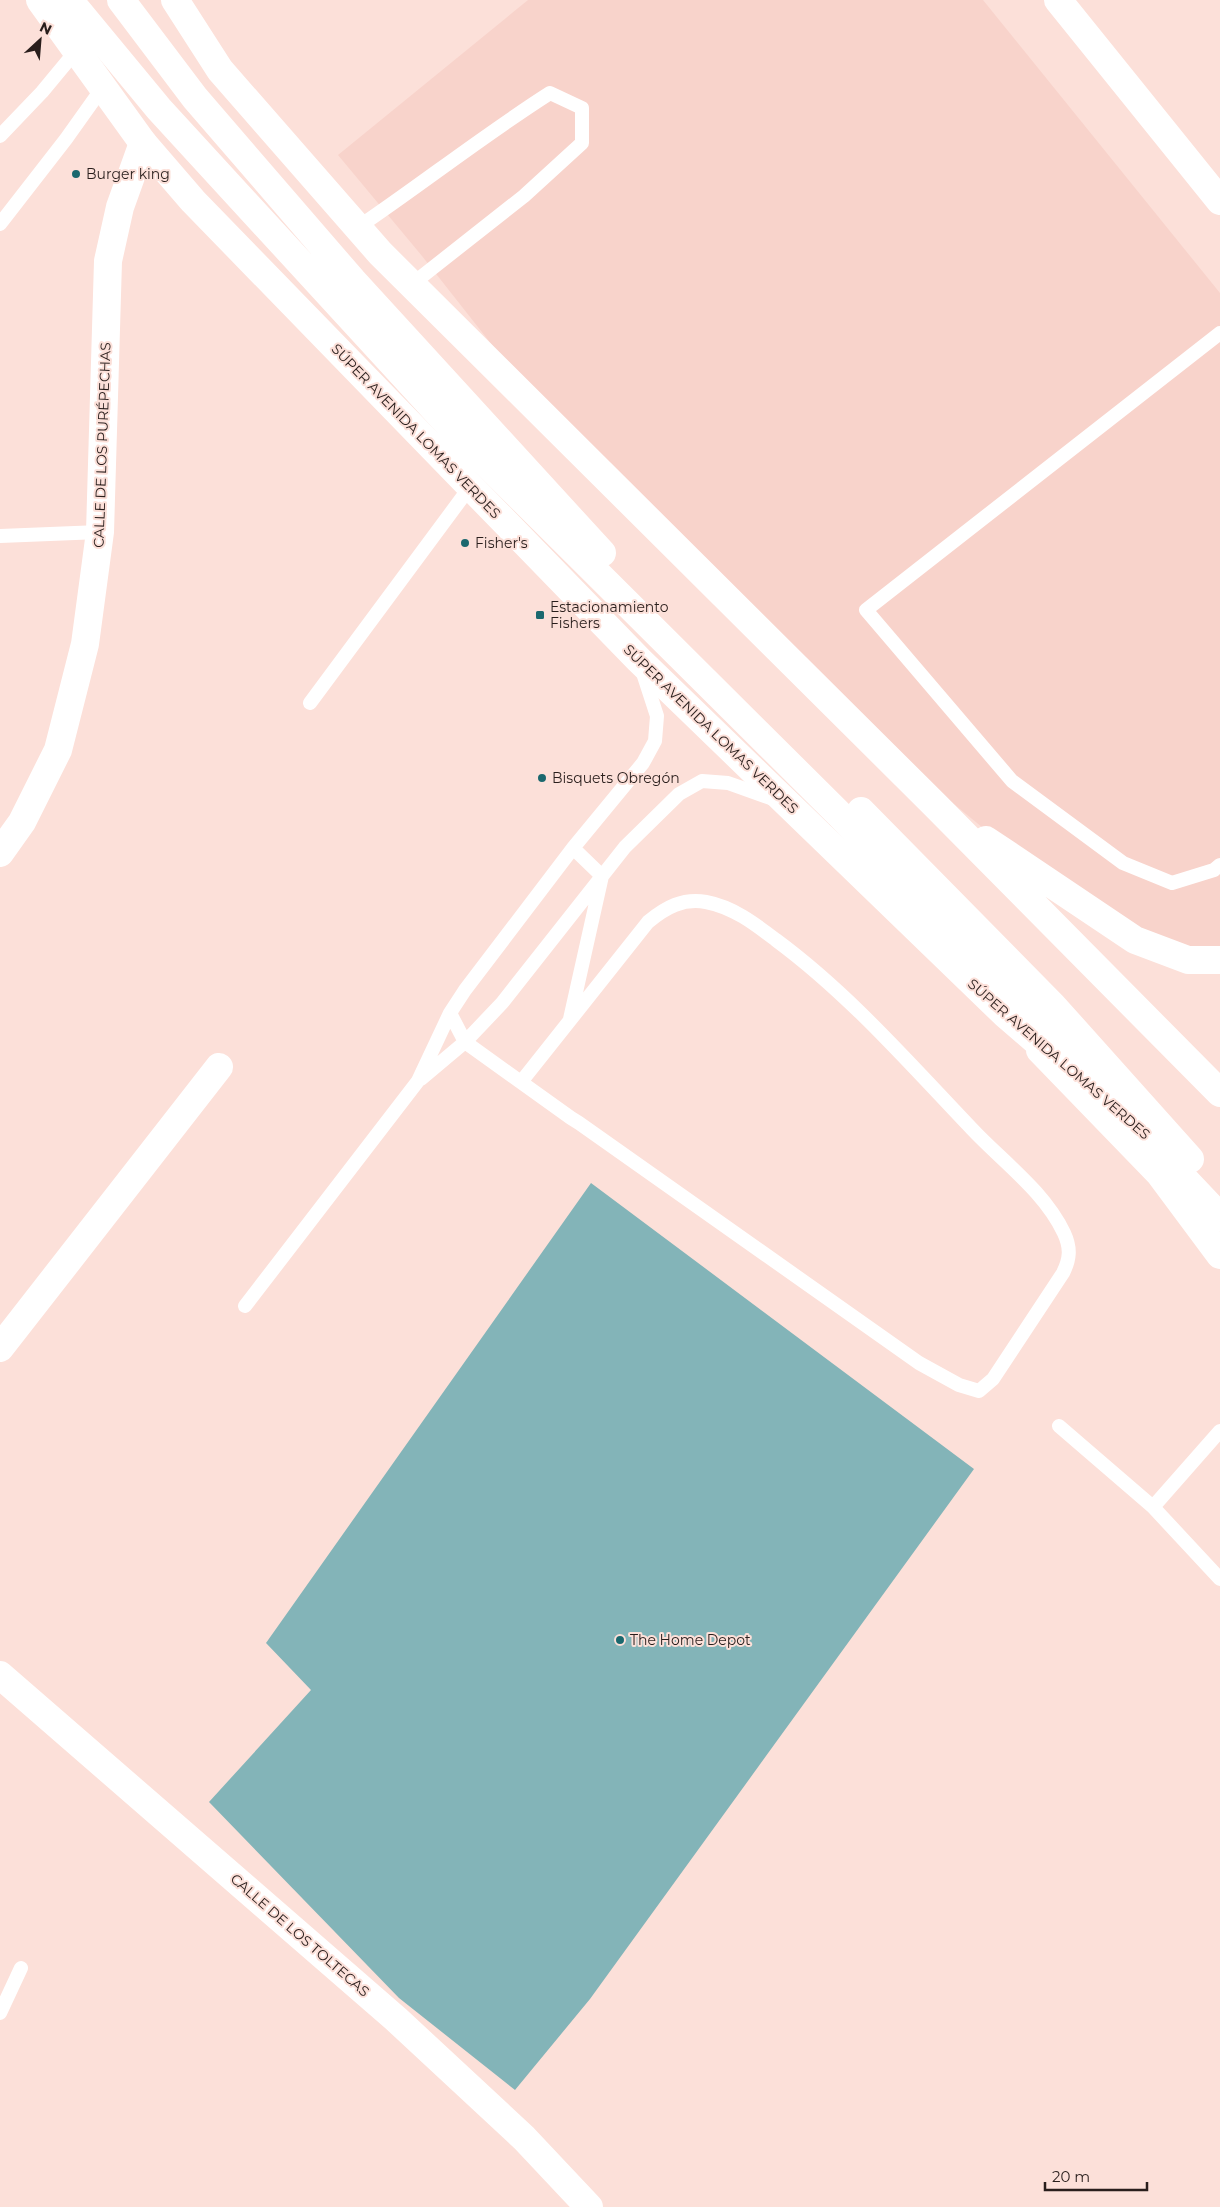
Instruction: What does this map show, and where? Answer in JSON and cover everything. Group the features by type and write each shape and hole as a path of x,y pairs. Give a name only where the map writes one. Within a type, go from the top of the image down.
{"main road":[{"name":"SÚPER AVENIDA LOMAS VERDES","path":"40,0 143,143 193,201 639,660 1006,1015 1220,1198"},
{"path":"69,0 159,109 461,438 839,814 1220,1217"},
{"path":"121,0 195,98 353,281 605,557 856,805 1053,1006 1220,1192"},
{"path":"175,0 220,70 357,228 411,285 936,806 1220,1093"},
{"path":"1058,0 1220,201"},
{"name":"CALLE DE LOS PURÉPECHAS","path":"0,853 22,822 58,750 85,644 100,532 108,261 120,207 143,143"},
{"path":"936,806 1135,940 1188,960 1220,960"},
{"path":"1006,1015 1159,1173 1220,1255"},
{"path":"0,1348 219,1067"},
{"name":"CALLE DE LOS TOLTECAS","path":"0,1675 396,2019 524,2138 589,2207"}],"lane":[{"path":"0,136 42,92 76,51"},
{"path":"0,224 66,139 102,87"},
{"path":"357,228 435,175 511,118 550,93 582,108 582,142 524,196 411,285"},
{"path":"1220,335 866,610 1012,781 1123,863 1172,883 1214,870 1220,865"},
{"path":"310,703 470,487"},
{"path":"0,536 100,532"},
{"path":"245,1306 418,1081 450,1013 465,990 573,848 643,763 655,741 657,716 639,660"},
{"path":"418,1081 465,1042 502,1003 625,847 679,794 702,781 728,783 788,804"},
{"path":"573,848 602,876"},
{"path":"569,1023 602,876"},
{"path":"450,1013 465,1042 521,1082 912,1358 958,1385 979,1391 994,1379 1063,1273 1069,1260 1069,1245 1064,1232 1040,1196 974,1131 866,1016 809,964 743,916 707,902 686,901 665,908 648,922 521,1082"},
{"path":"1059,1426 1153,1507 1220,1579"},
{"path":"1153,1507 1220,1431"},
{"path":"0,2013 21,1968"}],"shaded area":[{"path":"528,0 983,0 1220,293 1220,947 1189,956 1045,879 836,707 567,440 422,256 338,155"}],"building":[{"path":"591,1183 974,1469 590,1999 515,2090 399,1998 209,1802 311,1690 266,1643"}],"place":[{"name":"Burger king","path":"76,174"},
{"name":"Fisher's","path":"465,543"},
{"name":"Estacionamiento Fishers","path":"540,615"},
{"name":"Bisquets Obregón","path":"542,778"},
{"name":"The Home Depot","path":"620,1640"}]}
